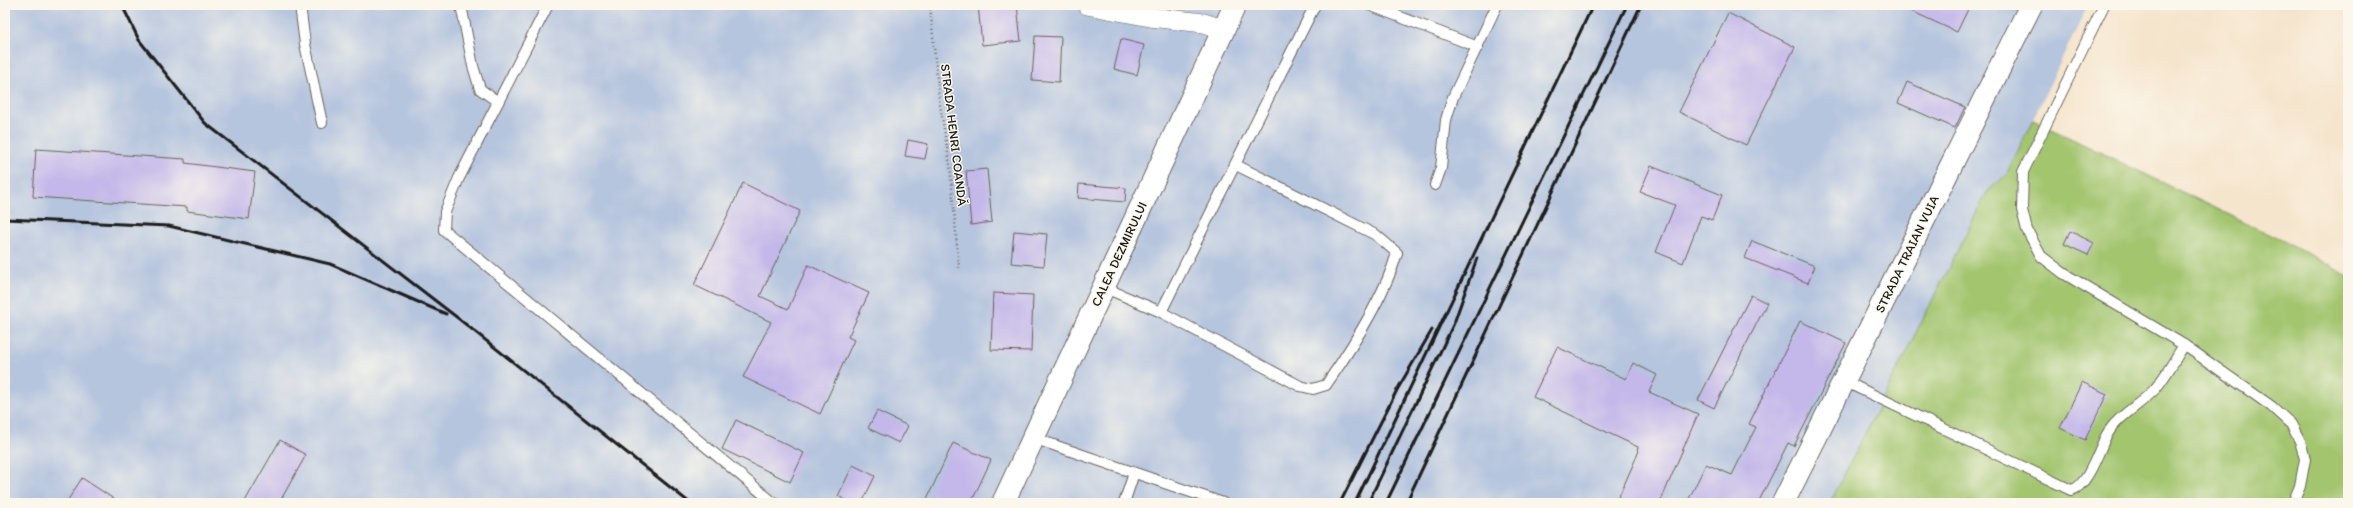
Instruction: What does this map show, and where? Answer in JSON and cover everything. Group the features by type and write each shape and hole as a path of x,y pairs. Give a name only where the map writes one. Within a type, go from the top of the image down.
{"main road":[{"name":"CALEA DEZMIRULUI","path":"1003,503 1235,5"},
{"name":"STRADA TRAIAN VUIA","path":"1783,503 2031,5"}],"street":[{"path":"1087,5 1151,11 1204,23 1223,29"}],"lane":[{"path":"300,5 305,44 322,123"},
{"path":"461,5 473,66 480,89 498,102"},
{"path":"548,5 459,178 445,212 444,230 774,503"},
{"path":"1161,312 1315,5"},
{"path":"1369,5 1478,47"},
{"path":"1435,185 1441,168 1446,120 1453,97 1497,5"},
{"path":"2104,5 2023,172 2022,210 2027,230 2040,256 2063,273 2184,345 2271,406 2291,424 2300,441 2305,459 2300,486 2292,503"},
{"path":"1103,287 1161,312 1300,386 1313,389 1326,385 1343,361 1391,272 1397,253 1376,235 1236,165"},
{"path":"1844,381 2070,490 2076,490 2084,482 2107,434 2117,420 2155,388 2184,345"},
{"path":"1034,438 1223,503"},
{"path":"1124,503 1134,473"}],"path":[{"name":"STRADA HENRI COANDĂ","path":"930,5 939,99 950,165 959,268"}],"shaded area":[{"path":"5,5 2088,5 2006,175 1987,192 1830,503 5,503"}],"green space":[{"path":"2033,120 2298,248 2348,276 2348,503 1830,503 1987,192 2006,175"}],"building":[{"path":"978,5 1017,5 1021,41 982,45"},
{"path":"1898,5 1970,5 1957,32"},
{"path":"1728,13 1795,47 1746,145 1679,112"},
{"path":"1035,36 1061,37 1059,82 1032,80"},
{"path":"1121,39 1144,45 1137,75 1114,69"},
{"path":"1907,82 1965,107 1955,128 1898,103"},
{"path":"908,140 928,144 925,159 905,156"},
{"path":"36,149 185,159 185,163 255,172 249,219 187,211 187,207 33,197"},
{"path":"1651,166 1722,195 1712,220 1701,216 1683,263 1656,252 1675,205 1640,192"},
{"path":"987,169 992,222 971,225 966,171"},
{"path":"743,183 800,211 760,296 788,309 808,265 869,293 848,337 854,340 820,414 743,377 771,322 694,285"},
{"path":"1079,184 1126,188 1125,202 1078,198"},
{"path":"1014,231 1047,234 1044,266 1011,263"},
{"path":"2070,231 2094,243 2088,255 2064,244"},
{"path":"1752,241 1815,266 1808,283 1745,258"},
{"path":"993,293 1033,295 1031,351 991,350"},
{"path":"1751,295 1767,303 1714,408 1698,400"},
{"path":"1800,321 1846,343 1794,446 1788,443 1758,503 1687,503 1706,464 1732,475 1756,427 1749,424"},
{"path":"1557,347 1626,379 1633,363 1657,375 1649,392 1698,414 1660,503 1616,503 1639,451 1637,450 1638,447 1533,397"},
{"path":"2082,382 2107,394 2085,440 2060,428"},
{"path":"877,411 908,426 899,443 868,428"},
{"path":"736,420 804,453 790,482 722,449"},
{"path":"280,440 306,455 279,503 244,503"},
{"path":"953,443 991,460 971,503 925,503"},
{"path":"853,465 875,476 862,503 852,503 838,496"},
{"path":"82,478 120,503 66,503"}],"railway":[{"path":"122,5 139,40 205,123 459,319 690,503"},
{"path":"1355,503 1593,5"},
{"path":"1386,503 1627,5"},
{"path":"1406,503 1641,5"},
{"path":"5,219 169,226 330,264 446,314"},
{"path":"1368,503 1454,323 1477,258"},
{"path":"1340,503 1397,390 1432,330"}]}
